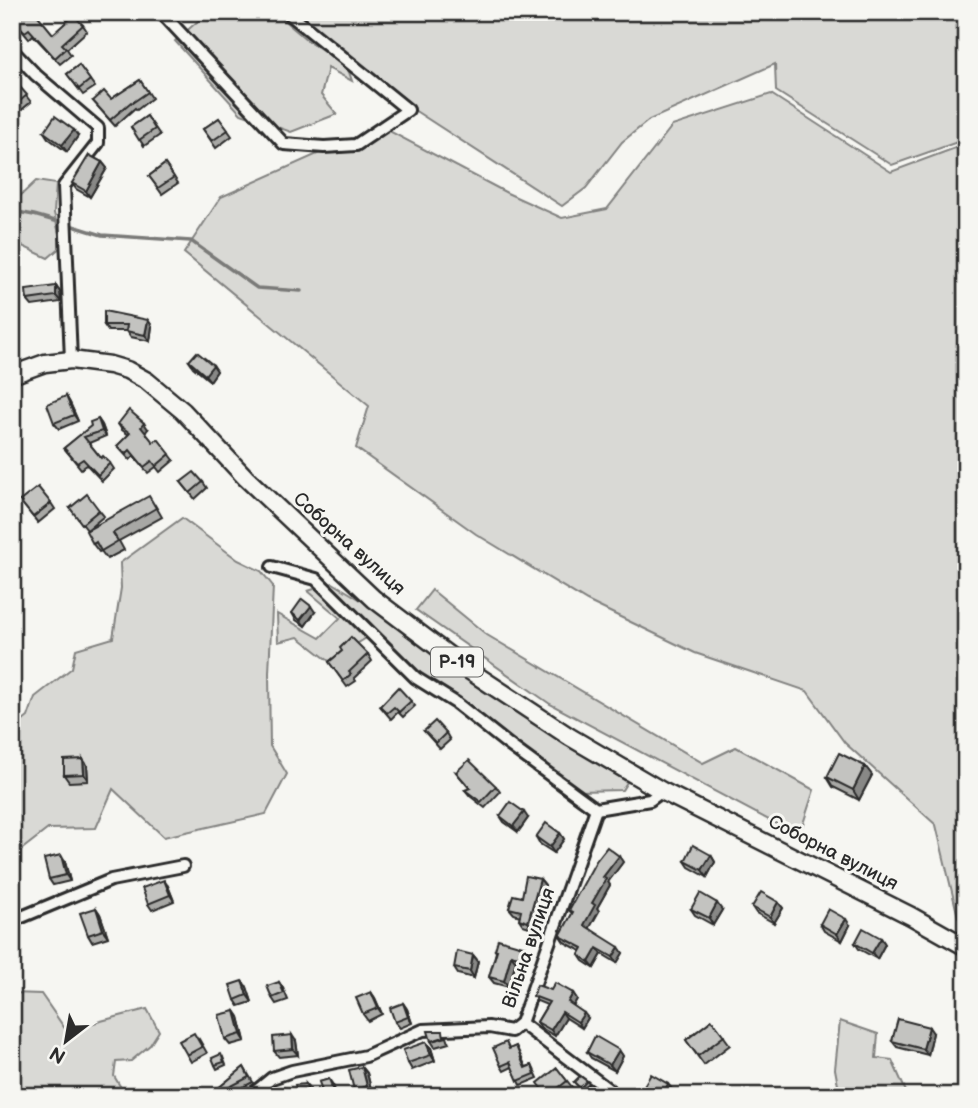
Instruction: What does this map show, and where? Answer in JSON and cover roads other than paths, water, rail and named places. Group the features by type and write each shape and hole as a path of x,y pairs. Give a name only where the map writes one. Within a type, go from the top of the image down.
{"main road":[{"name":"Соборна вулиця","path":"12,375 45,363 71,360 110,365 127,370 147,381 183,411 246,478 374,599 464,667 570,737 662,791 911,916 966,947"}],"street":[{"path":"161,12 284,144 324,147 356,145 408,110 288,12"},
{"path":"12,50 36,75 98,128 98,143 64,186 71,360"},
{"path":"272,567 316,579 416,678 456,703 596,809 650,800 662,791"},
{"name":"Вільна вулиця","path":"250,1096 272,1078 292,1071 366,1056 423,1030 489,1027 511,1031 521,1023 596,809"},
{"path":"12,921 111,880 183,866"},
{"path":"521,1023 617,1096"}],"waterway":[{"path":"12,211 55,221"},
{"path":"73,226 102,235 191,241 257,288 301,291"}]}
